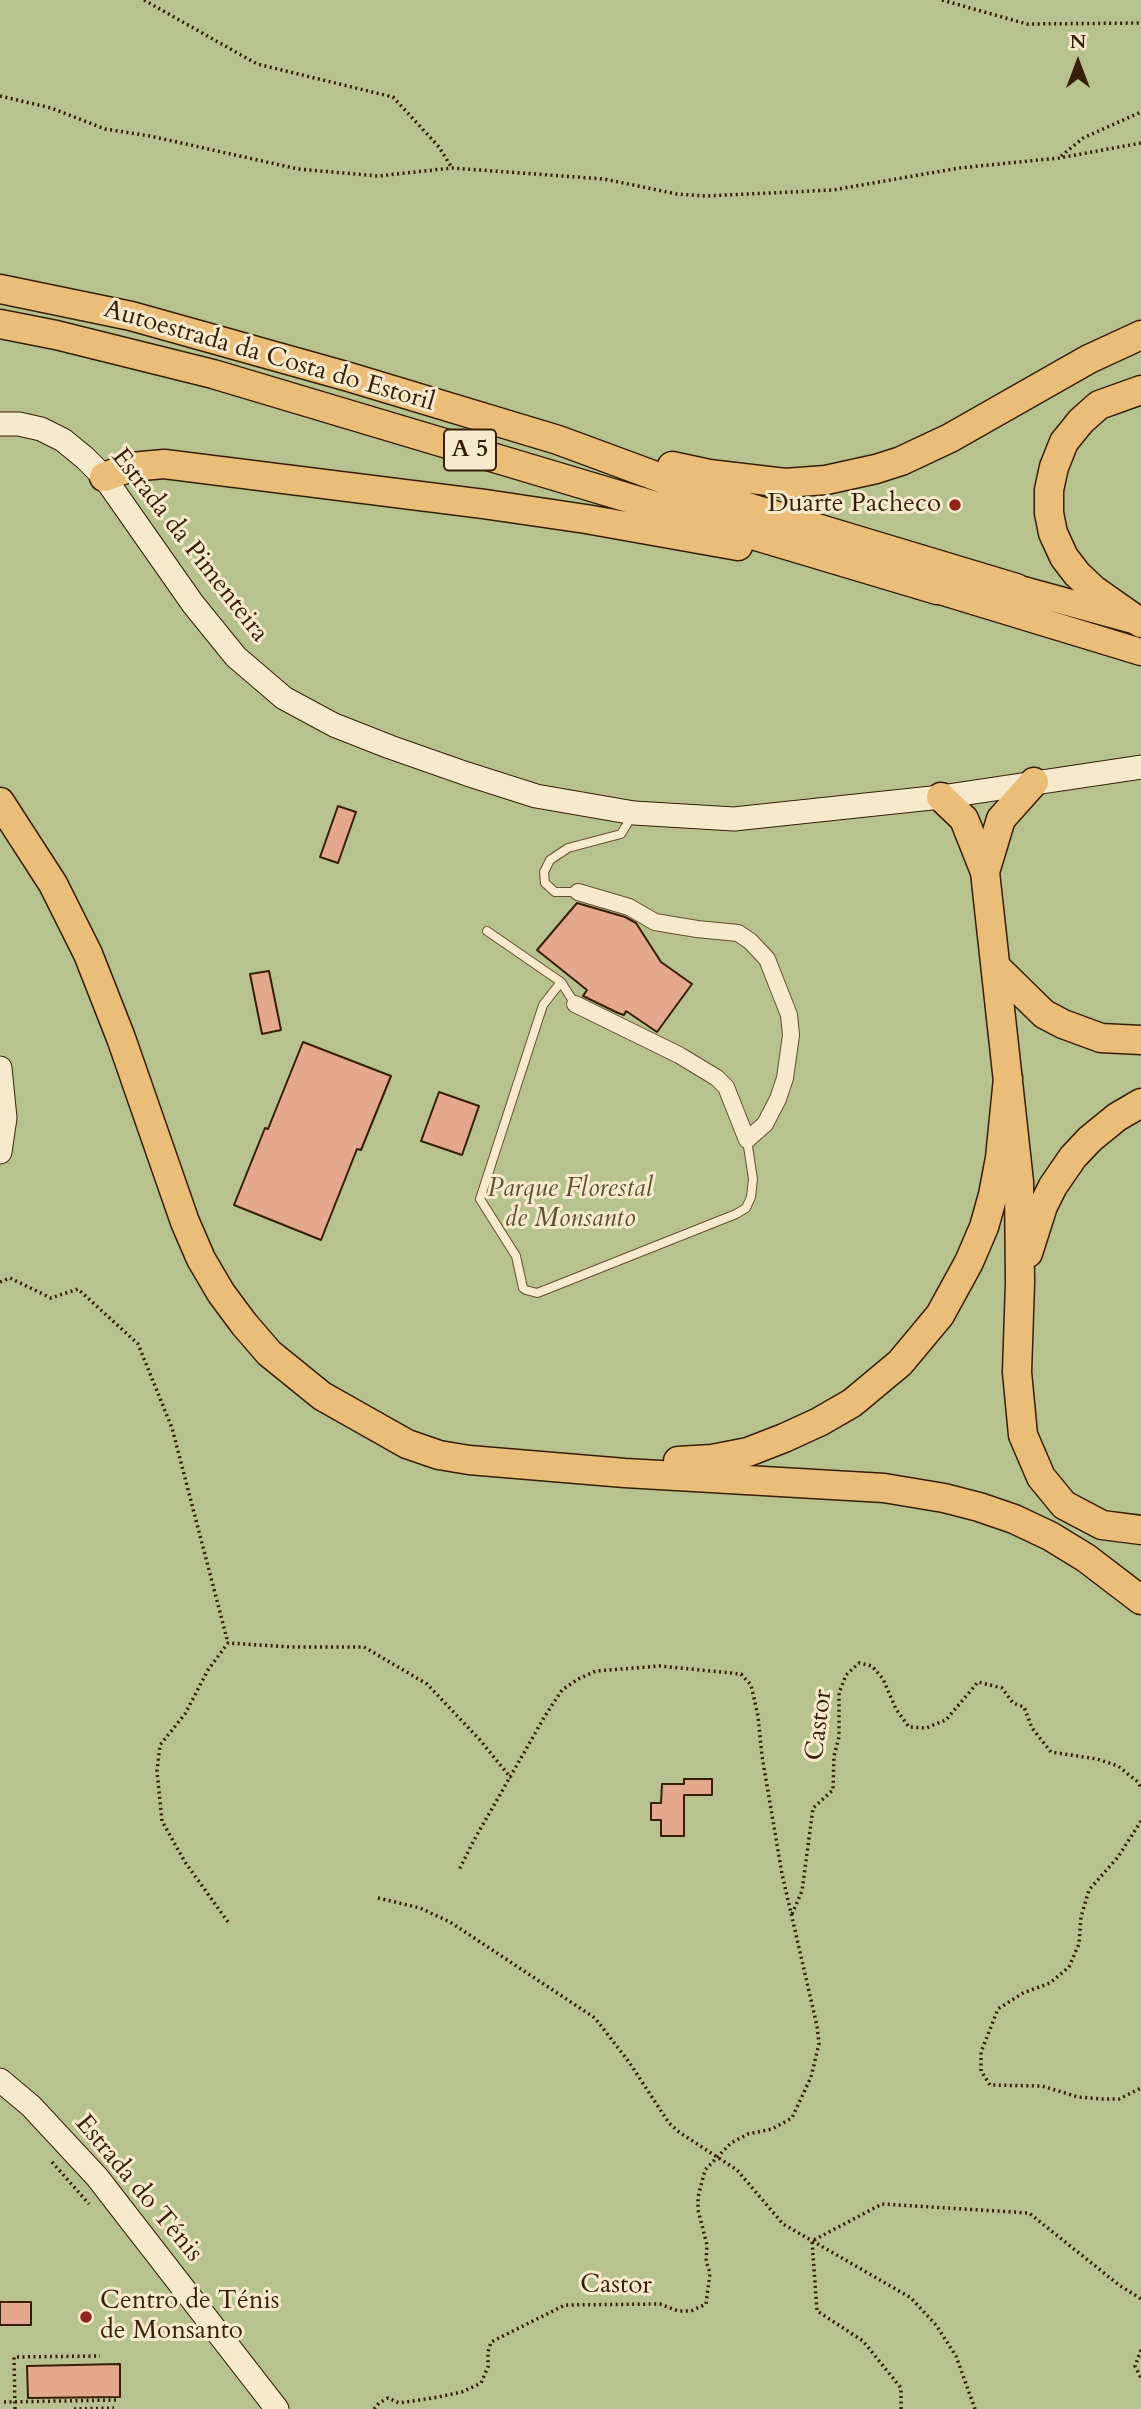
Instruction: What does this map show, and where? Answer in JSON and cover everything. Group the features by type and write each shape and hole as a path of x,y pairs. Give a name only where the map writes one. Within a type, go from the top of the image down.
{"highway":[{"name":"Autoestrada da Costa do Estoril","path":"0,289 131,316 349,377 558,440 707,495 1016,588"},
{"name":"Autoestrada da Costa do Estoril","path":"0,324 213,373 937,590"},
{"path":"558,440 709,474 785,483 826,480 876,469 928,450 1089,359 1141,335"},
{"path":"1056,378 1141,347"},
{"path":"1141,390 1099,405 1064,442 1049,490 1049,513 1053,533 1064,557 1077,574 1094,590 1141,623"},
{"path":"104,477 131,467 164,464 586,519 732,545 937,590 1133,649"},
{"path":"1016,588 1141,623"},
{"path":"985,873 1001,820 1034,782"},
{"path":"941,797 964,820 985,873 1019,1182 1017,1372 1023,1435 1041,1477 1064,1506 1102,1525 1141,1530"},
{"path":"0,802 52,884 88,954 185,1222 201,1259 244,1324 270,1353 322,1396 407,1444 439,1455 469,1460 625,1473 884,1488 944,1498 979,1507 1051,1536 1141,1600"},
{"path":"996,967 1044,1014 1063,1024 1101,1038 1141,1040"},
{"path":"379,1427 422,1441 480,1451 618,1462 712,1459 748,1452 820,1422 852,1403 900,1363 940,1315 952,1294 984,1227 993,1195 1000,1158 1008,1078"},
{"path":"1020,1283 1034,1231 1053,1186 1073,1157 1090,1139 1117,1117 1141,1103"}],"main road":[{"name":"Estrada da Pimenteira","path":"0,424 19,424 52,434 85,458 104,477 193,604 236,657 284,698 334,724 467,774 536,796 634,814 734,819 941,797 1141,767"},
{"path":"0,1068 5,1118 0,1152"},
{"name":"Estrada do Ténis","path":"0,2080 31,2106 97,2177 277,2409"}],"street":[{"path":"575,1004 679,1055 717,1078 726,1087 747,1140 765,1124 785,1078 791,1035 789,1015 767,959 738,933 655,922 629,906 578,892"}],"lane":[{"path":"578,892 555,892 545,883 544,872 550,860 568,848 621,834 634,814"},
{"path":"487,932 561,982 575,1004"},
{"path":"561,982 543,1005 480,1199 516,1256 523,1288 537,1293 746,1208 751,1197 753,1179 747,1140"}],"path":[{"path":"144,0 257,64 393,97 439,147 452,168"},
{"path":"942,0 1027,24 1141,23"},
{"path":"0,96 51,108 105,129 150,136 298,169 378,176 452,168 604,179 677,194 706,196 832,190 959,169 1059,158 1141,143"},
{"path":"1059,158 1083,138 1141,112"},
{"path":"0,1282 10,1278 51,1298 78,1289 138,1344 172,1428 228,1643"},
{"path":"228,1643 291,1647 364,1647 427,1684 480,1740 511,1778"},
{"path":"228,1643 208,1670 185,1714 160,1745 157,1771 162,1821 186,1862 228,1922"},
{"name":"Castor","path":"792,1916 802,1891 813,1808 833,1790 834,1756 839,1737 839,1693 846,1675 859,1663 872,1666 883,1679 896,1709 909,1727 926,1728 946,1720 978,1682 1002,1688 1013,1703 1024,1707 1032,1728 1051,1752 1097,1759 1118,1766 1138,1782 1141,1788"},
{"path":"459,1870 562,1690 578,1679 596,1671 660,1666 741,1674 751,1685 758,1716 764,1769 819,2044 811,2077 792,2118 772,2129 748,2134 718,2155"},
{"path":"1141,1822 1118,1857 1089,1890 1081,1917 1079,1944 1069,1967 1050,1983 1023,1993 998,2008 981,2052 981,2071 990,2085 1042,2086 1078,2097 1102,2099 1119,2099 1141,2088"},
{"path":"378,1898 420,1908 450,1922 595,2018 629,2062 669,2123 679,2132 718,2155 737,2170 783,2224 911,2298 936,2325 956,2356 975,2409"},
{"name":"Castor","path":"374,2409 388,2398 399,2403 433,2398 462,2392 481,2383 488,2367 491,2342 565,2305 660,2304 678,2311 691,2311 706,2304 709,2273 706,2261 707,2245 698,2210 698,2197 705,2170 718,2155"},
{"path":"811,2241 882,2204 1030,2213 1119,2285 1141,2299"},
{"path":"811,2241 817,2311 863,2341 901,2388 901,2409"},
{"path":"1141,2350 1135,2366 1141,2378"},
{"path":"15,2409 15,2357 100,2356"},
{"path":"4,2402 116,2400"},
{"path":"74,2409 114,2409"}],"green space":[{"name":"Parque Florestal de Monsanto","path":"0,0 1141,0 1141,2409 0,2409"}],"building":[{"path":"338,806 356,812 338,863 320,857"},
{"path":"577,903 625,917 636,923 661,962 692,984 657,1032 626,1011 624,1015 618,1013 583,996 587,990 537,950"},
{"path":"269,971 281,1030 262,1034 250,974"},
{"path":"303,1042 391,1076 361,1150 357,1149 321,1240 234,1205"},
{"path":"439,1092 479,1106 462,1155 421,1141"},
{"path":"684,1779 712,1779 712,1795 684,1795 684,1836 661,1836 661,1820 651,1820 651,1803 661,1803 662,1784 684,1784"},
{"path":"0,2302 31,2302 31,2325 0,2325"},
{"path":"120,2364 120,2397 28,2398 27,2366"}],"place":[{"name":"Duarte Pacheco","path":"955,505"},
{"name":"Centro de Ténis de Monsanto","path":"86,2317"}]}
